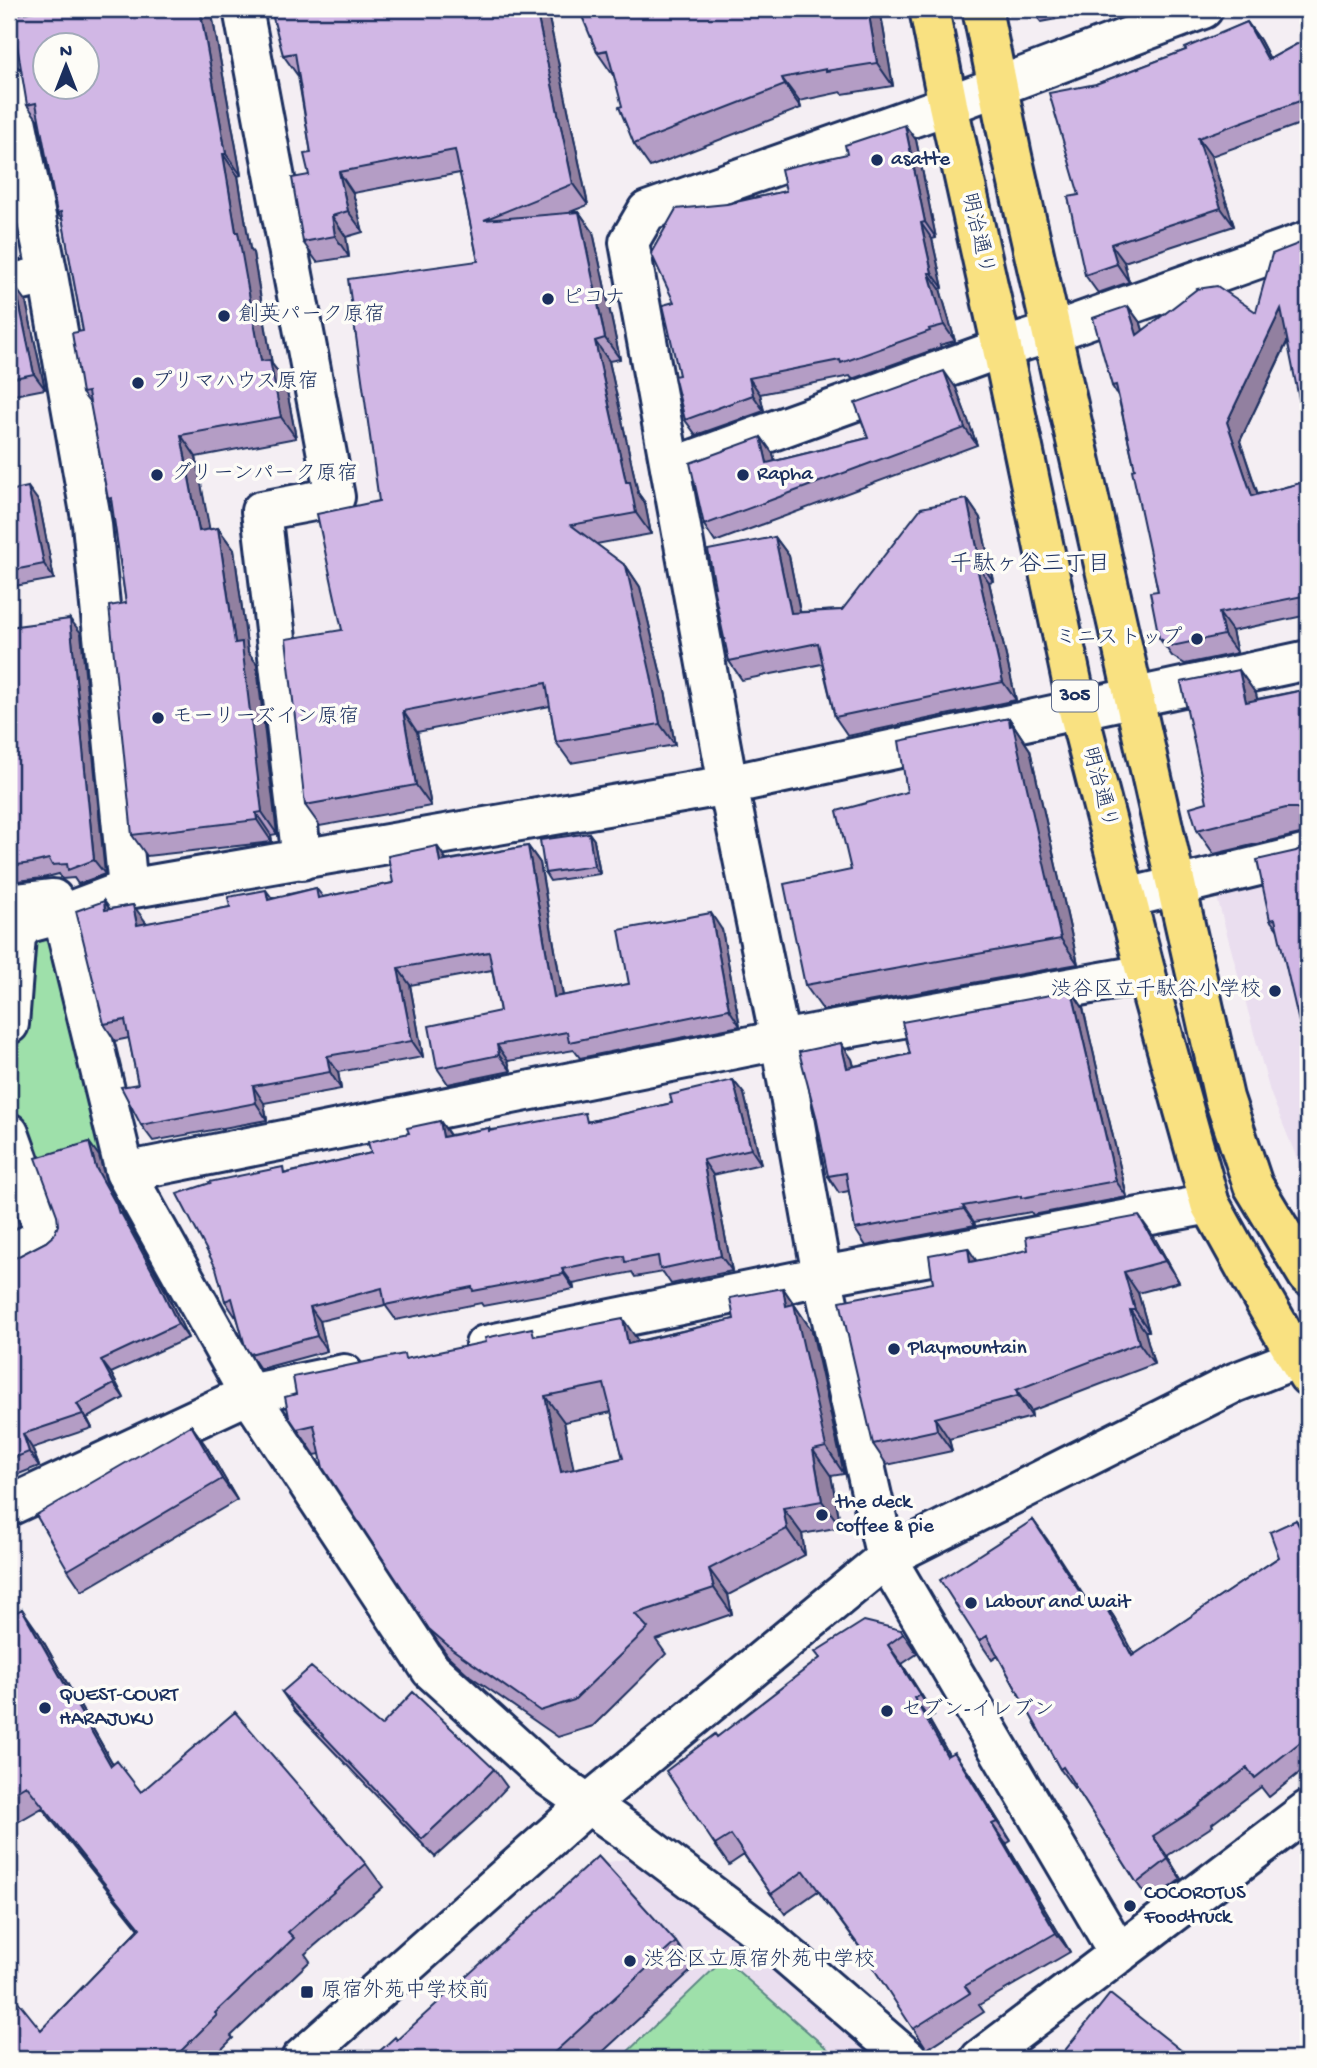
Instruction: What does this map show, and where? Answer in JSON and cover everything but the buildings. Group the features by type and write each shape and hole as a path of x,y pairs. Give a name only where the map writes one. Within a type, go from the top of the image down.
{"main road":[{"name":"明治通り","path":"929,9 1078,710 1146,974 1210,1203 1256,1287 1305,1362"},
{"path":"982,9 1224,1098 1253,1185 1308,1276"}],"street":[{"path":"9,18 57,9"},
{"path":"243,9 335,497 261,511 302,859"},
{"path":"1119,1954 886,1558 822,1276 780,1040 728,785 629,242 647,211 948,105 1203,9"},
{"path":"9,86 48,275 92,524 128,889"},
{"path":"670,468 1308,241"},
{"path":"9,284 48,275"},
{"path":"9,1024 16,936 25,924 62,914 128,889 728,785 1308,660"},
{"path":"1127,898 1308,854"},
{"path":"9,904 53,899 62,914 125,1172 249,1394 431,1670 548,1776 589,1803 763,1934 908,2059"},
{"path":"125,1172 780,1040 1146,974"},
{"path":"9,1133 46,1236 9,1255"},
{"path":"454,1352 822,1276 1210,1203"},
{"path":"301,2059 589,1803 886,1558 1234,1383 1305,1362"},
{"path":"9,1506 249,1394 372,1369"},
{"path":"980,2059 1308,1810"}],"shaded area":[{"name":"渋谷区立千駄谷小学校","path":"1308,868 1308,1179 1302,1171 1270,1092 1215,890"},
{"name":"渋谷区立原宿外苑中学校","path":"634,1857 884,2059 389,2059 605,1863"}],"green space":[{"path":"55,930 109,1153 37,1175 9,1103 9,1059 20,1014 28,941"},
{"path":"724,1959 839,2059 620,2059"}],"place":[{"name":"asatte","path":"877,160"},
{"name":"ピコナ","path":"548,299"},
{"name":"創英パーク原宿","path":"224,316"},
{"name":"プリマハウス原宿","path":"138,383"},
{"name":"グリーンパーク原宿","path":"157,475"},
{"name":"Rapha","path":"743,475"},
{"name":"ミニストップ","path":"1197,639"},
{"name":"モーリーズイン原宿","path":"158,718"},
{"name":"渋谷区立千駄谷小学校","path":"1275,991"},
{"name":"Playmountain","path":"894,1349"},
{"name":"the deck coffee & pie","path":"822,1515"},
{"name":"Labour and Wait","path":"971,1603"},
{"name":"QUEST-COURT HARAJUKU","path":"45,1708"},
{"name":"セブン-イレブン","path":"887,1711"},
{"name":"COCOROTUS Foodtruck","path":"1130,1906"},
{"name":"渋谷区立原宿外苑中学校","path":"630,1961"},
{"name":"原宿外苑中学校前","path":"307,1992"}],"district":[{"name":"千駄ヶ谷三丁目","path":"1030,565"}]}
